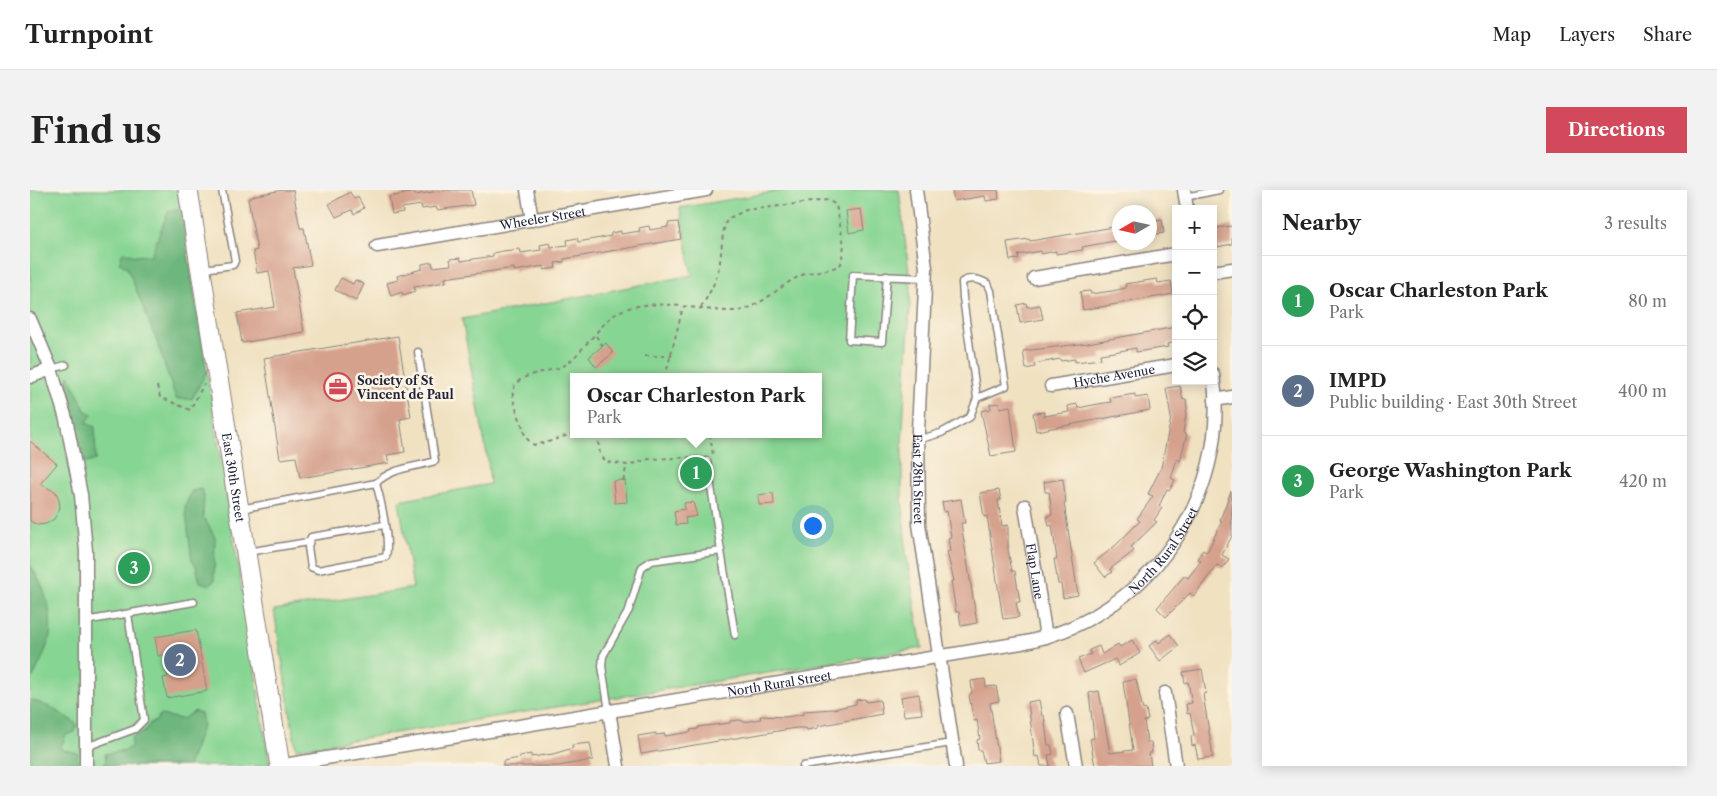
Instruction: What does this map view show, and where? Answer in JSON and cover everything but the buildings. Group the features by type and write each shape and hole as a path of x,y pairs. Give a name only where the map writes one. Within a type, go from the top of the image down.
{"main road":[{"name":"East 30th Street","path":"188,190 280,766"}],"street":[{"path":"527,190 532,220"},
{"name":"Wheeler Street","path":"377,246 706,190"},
{"name":"East 28th Street","path":"916,190 925,248 926,278 917,440 920,534 956,766"},
{"path":"1034,278 1172,255"},
{"path":"1217,271 1232,268"},
{"path":"30,319 51,369 70,436 81,496 86,551 86,766"},
{"name":"Hyche Avenue","path":"1051,386 1172,366"},
{"path":"30,377 51,369"},
{"name":"North Rural Street","path":"280,766 1046,637 1097,615 1130,592 1152,572 1168,553 1187,523 1206,476 1214,441 1216,400 1214,385"},
{"path":"1216,400 1232,398"},
{"name":"Flap Lane","path":"1025,506 1046,637"},
{"path":"1165,693 1176,766"},
{"path":"609,711 618,766"},
{"path":"1067,714 1076,766"}],"lane":[{"path":"200,269 232,265 235,261 222,190"},
{"path":"1185,199 1219,190"},
{"path":"887,276 882,342 848,340 853,275 887,276 926,278"},
{"path":"917,440 941,433 970,417 977,398 963,298 962,282 967,279 981,280 988,284 991,291 1006,386 996,392 977,398"},
{"path":"239,509 376,483 385,474 394,470 435,461 418,352"},
{"path":"51,369 66,365"},
{"path":"707,461 735,635"},
{"path":"376,483 382,502 387,555 383,559 318,570 313,569 308,542 310,537 384,525"},
{"path":"246,552 308,542"},
{"path":"609,711 603,672 604,656 629,610 642,566 651,561 722,551"},
{"path":"85,621 194,602"},
{"path":"86,747 135,729 144,720 128,614"},
{"path":"803,766 952,743"}],"path":[{"path":"570,434 534,445 525,437 523,423 512,397 514,387 520,378 565,365 620,311 637,305 700,307 732,312 747,310 800,276 836,268 841,264 844,245 836,205 828,200 746,210 727,219 722,234 719,270 710,292 700,307"},
{"path":"666,373 672,356 684,306"},
{"path":"595,335 603,346"},
{"path":"645,356 672,356"},
{"path":"157,386 160,397 190,410 206,382"},
{"path":"598,438 600,454 606,462 627,465 649,459 713,456"},
{"path":"623,480 627,465"}],"green space":[{"path":"30,190 178,190 270,766 30,766"},
{"path":"785,190 899,190 911,289 902,444 902,496 906,553 922,648 296,749 274,610 413,588 399,501 490,484 488,461 462,319 692,275 680,208"},
{"path":"181,209 207,371 192,399 176,399 157,342 127,267 119,263 123,252 136,256 151,255 168,212"},
{"path":"69,375 85,410 92,415 86,423 95,427 96,460 87,463 79,454 65,394"},
{"path":"201,489 204,495 203,516 215,537 214,581 209,585 200,582 196,566 192,560 185,506 192,491"},
{"path":"30,565 43,590 49,608 51,627 47,646 30,683"},
{"path":"30,699 54,709 77,724 75,732 66,735 60,749 78,753 76,766 30,766"},
{"path":"195,711 201,713 203,725 188,766 104,766 106,762 105,754 131,747 132,737 145,732 150,723 156,721 160,715 182,719"}],"place":[{"name":"Society of St Vincent de Paul","path":"338,387"},
{"name":"Oscar Charleston Park","path":"696,473"},
{"name":"George Washington Park","path":"134,568"},
{"name":"IMPD","path":"180,660"}]}
